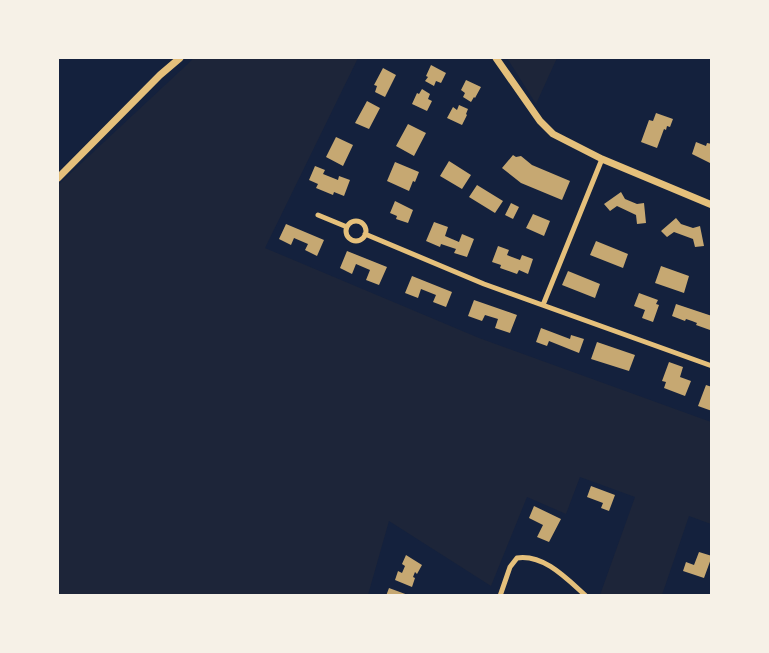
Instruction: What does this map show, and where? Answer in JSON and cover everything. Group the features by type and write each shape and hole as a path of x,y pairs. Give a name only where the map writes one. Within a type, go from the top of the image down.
{"street":[{"path":"58,178 160,75 180,58"},
{"path":"496,58 540,121 553,134 602,159 712,205"},
{"path":"543,305 602,159"},
{"path":"318,215 347,227"},
{"path":"360,222 366,229 365,234 360,240 352,240 347,234 347,227 350,223 360,222"},
{"path":"365,234 484,284 712,366"},
{"path":"500,596 510,567 517,558 527,556 537,559 556,571 586,596"}],"shaded area":[{"path":"194,58 358,58 265,248 479,338 711,422 711,524 689,516 662,595 600,595 635,497 580,477 566,514 527,497 491,586 389,521 368,595 58,595 58,185"},
{"path":"507,58 557,58 536,104"}],"building":[{"path":"431,65 446,73 441,83 436,81 434,86 425,81"},
{"path":"383,68 396,75 385,97 375,92 377,86 374,85"},
{"path":"466,80 481,87 471,102 463,97 465,93 461,90"},
{"path":"422,89 430,94 428,99 432,101 427,111 412,104 417,93 419,94"},
{"path":"367,101 380,108 369,129 355,123"},
{"path":"459,105 468,109 462,125 447,118 453,107 457,110"},
{"path":"656,113 673,119 670,127 667,126 666,130 664,129 657,148 641,142 649,120 653,121"},
{"path":"408,124 426,133 414,156 396,146"},
{"path":"336,137 353,145 343,166 326,157"},
{"path":"696,142 706,146 707,143 712,144 712,164 692,154"},
{"path":"513,155 516,157 521,156 532,165 570,181 562,200 521,183 502,168"},
{"path":"449,161 471,175 462,189 440,176"},
{"path":"395,162 419,172 409,191 387,181"},
{"path":"315,166 325,170 323,174 338,180 339,176 350,180 344,196 334,192 333,195 316,188 318,184 309,180"},
{"path":"477,185 503,201 495,213 469,197"},
{"path":"621,192 625,199 637,204 644,203 646,223 637,224 636,215 617,206 610,211 604,204"},
{"path":"395,201 413,210 408,223 396,219 397,216 390,213"},
{"path":"511,203 519,207 513,219 505,215"},
{"path":"533,214 550,221 544,236 526,228"},
{"path":"676,218 681,224 693,228 700,226 704,246 695,247 693,239 674,232 667,237 661,231"},
{"path":"434,222 448,227 445,236 459,242 462,234 474,239 467,257 454,253 456,249 441,244 440,247 426,241"},
{"path":"286,224 324,240 317,256 305,250 308,244 294,238 291,245 279,239"},
{"path":"596,241 628,254 623,268 590,255"},
{"path":"498,246 509,250 507,255 520,260 522,255 533,259 528,274 519,270 517,274 500,268 501,265 492,262"},
{"path":"347,251 387,267 379,285 366,280 370,270 356,264 352,274 340,268"},
{"path":"661,266 689,276 684,293 655,283"},
{"path":"568,271 600,284 595,298 562,285"},
{"path":"412,276 452,292 446,307 433,302 436,295 421,289 418,298 405,293"},
{"path":"639,293 658,300 656,304 659,305 653,322 642,318 645,310 634,306"},
{"path":"474,300 517,315 510,333 495,328 498,319 485,315 482,321 468,316"},
{"path":"676,304 712,316 710,330 696,325 697,323 692,321 686,319 685,321 672,316"},
{"path":"541,328 570,339 571,335 584,339 579,353 549,341 547,346 536,342"},
{"path":"597,342 635,355 629,371 591,359"},
{"path":"669,362 683,367 680,377 691,381 685,396 664,388 666,382 662,381"},
{"path":"706,385 712,387 712,411 698,406"},
{"path":"591,486 615,495 609,511 601,508 603,503 587,497"},
{"path":"534,506 561,519 549,542 537,537 543,525 529,518"},
{"path":"699,552 712,556 704,578 683,571 686,562 694,565"},
{"path":"406,555 422,565 417,574 415,572 412,587 395,580 398,571 402,573 405,566 402,564"},
{"path":"389,588 408,595 408,596 386,596"}]}
